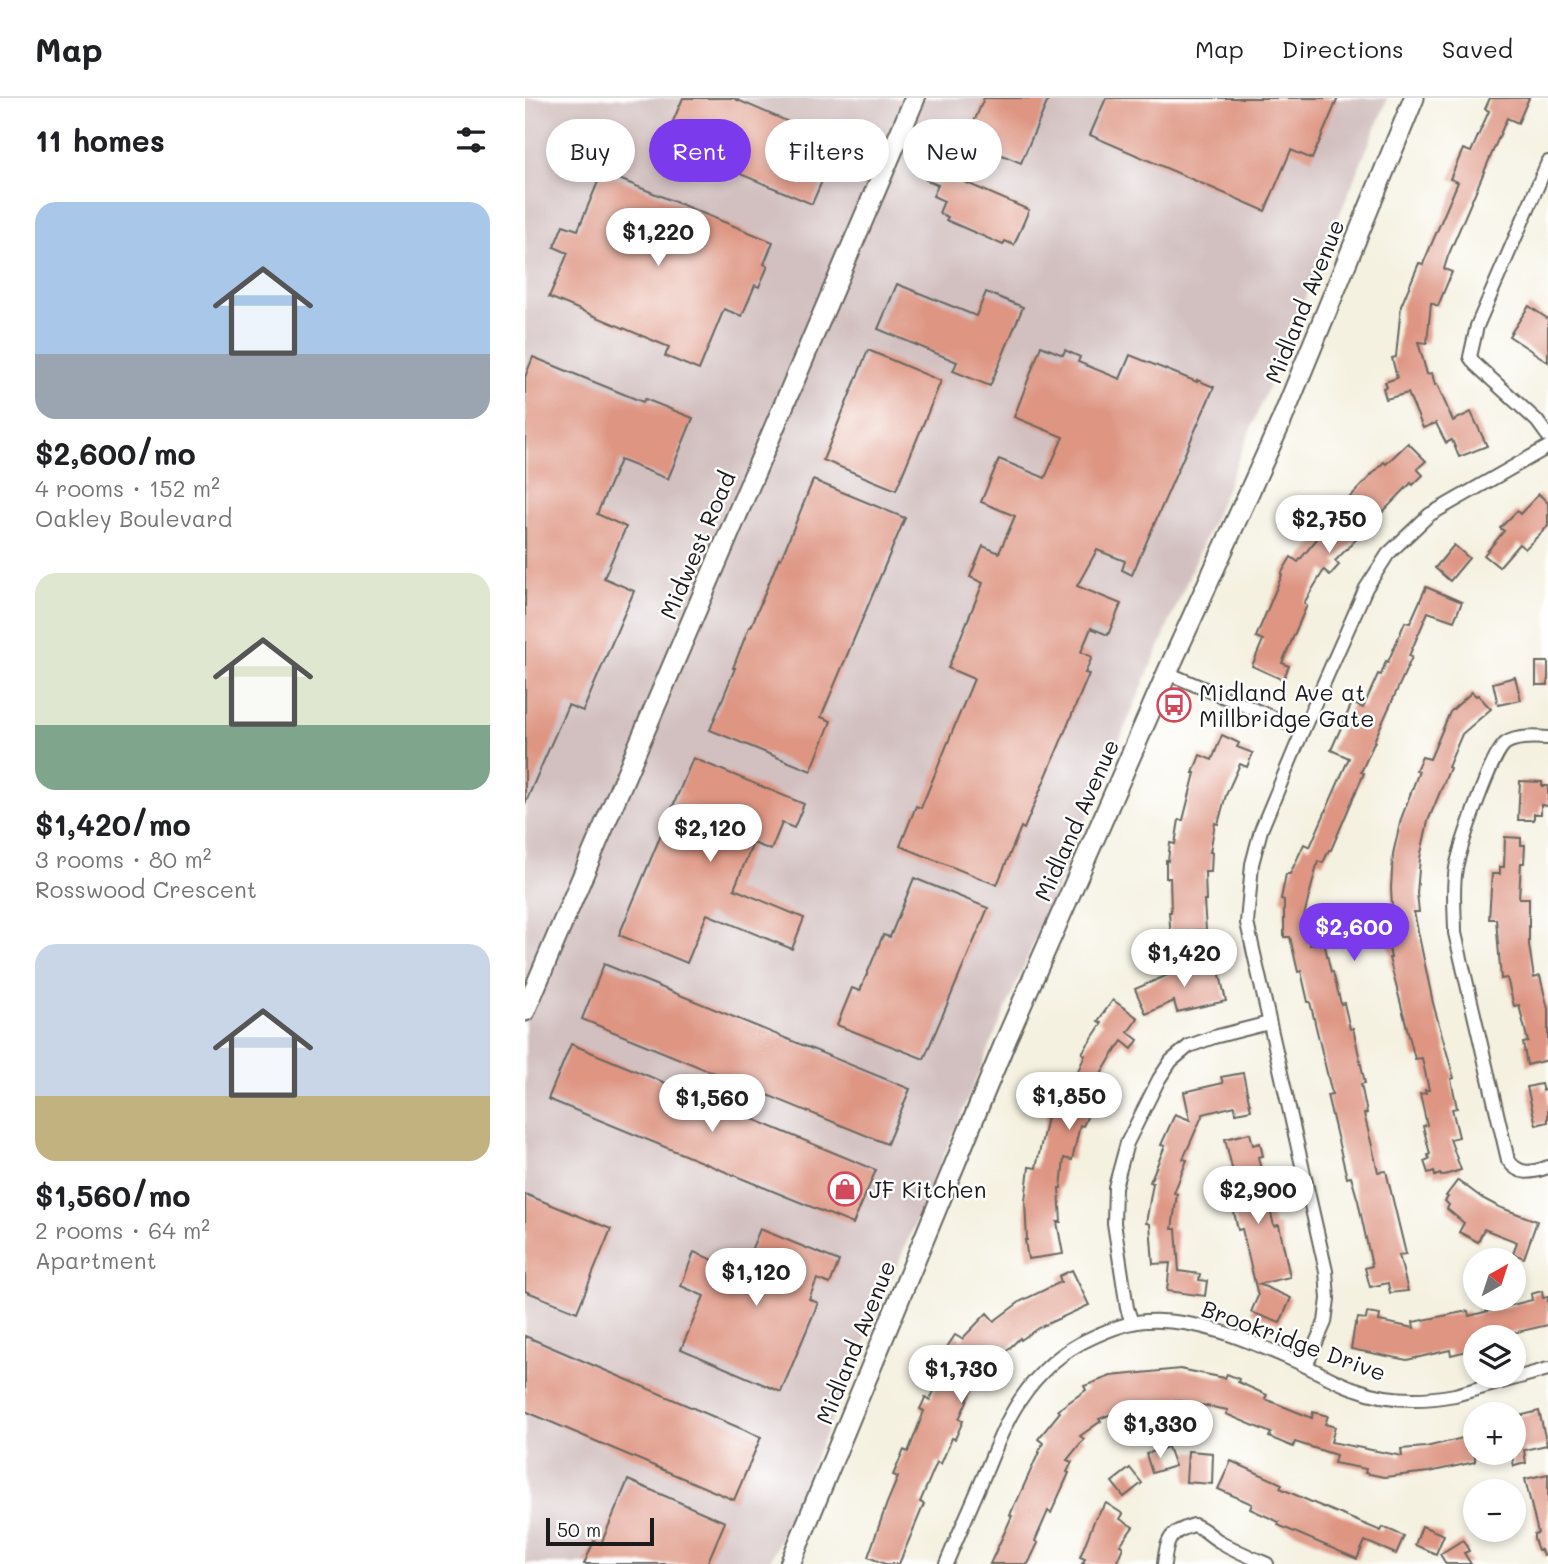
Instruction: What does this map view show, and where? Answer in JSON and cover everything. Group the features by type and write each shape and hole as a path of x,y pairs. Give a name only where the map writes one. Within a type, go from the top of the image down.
{"main road":[{"name":"Midwest Road","path":"525,1011 915,98"},
{"name":"Midland Avenue","path":"790,1564 1006,1040 1167,673 1281,422 1414,98"}],"street":[{"path":"1548,162 1477,326 1470,357 1537,421 1548,436"},
{"path":"1306,1366 1325,1322 1328,1299 1326,1271 1247,923 1252,864 1261,830 1303,730 1366,588 1388,554 1429,515 1548,447"},
{"path":"1167,673 1303,730"},
{"path":"1548,738 1520,739 1508,742 1500,748 1486,777 1457,867 1455,921 1457,944 1508,1160 1513,1168 1521,1172 1548,1167"},
{"path":"1132,1323 1127,1308 1114,1223 1115,1187 1127,1143 1171,1060 1189,1046 1269,1023"},
{"name":"Brookridge Drive","path":"946,1564 1005,1426 1026,1391 1057,1358 1074,1346 1106,1331 1132,1323 1160,1321 1201,1326 1243,1340 1355,1389 1374,1395 1409,1399 1455,1395 1548,1369"},
{"path":"1164,1564 1169,1537 1173,1532 1194,1525 1235,1550 1267,1564"}],"shaded area":[{"path":"525,98 1388,98 1218,508 769,1564 525,1564"}],"building":[{"path":"683,98 733,98 782,119 765,119 765,182 822,182 812,204 751,178 751,119 674,119"},
{"path":"984,98 1049,98 1021,163 1002,155 1002,119 975,119"},
{"path":"1106,98 1338,98 1312,159 1291,150 1265,211 1090,135"},
{"path":"1490,98 1529,98 1518,123 1507,118 1448,256 1444,269 1452,272 1438,306 1431,303 1427,343 1418,342 1427,374 1432,373 1453,421 1471,412 1487,446 1459,457 1452,440 1446,443 1436,423 1423,428 1408,393 1386,399 1383,388 1387,387 1385,382 1397,378 1392,358 1396,357 1401,306 1419,263 1423,264 1458,182 1450,179 1463,149 1471,152 1489,111 1485,109"},
{"path":"598,182 626,182 773,242 764,264 768,266 759,287 755,285 742,316 724,309 699,370 665,356 669,347 549,297 568,253 554,247 563,225 578,230"},
{"path":"931,182 965,182 1029,210 1014,245 1005,241 1003,245 946,220 948,217 939,213 944,201 933,196 938,185"},
{"path":"897,284 976,316 986,292 1023,307 990,386 953,371 957,362 878,329"},
{"path":"1529,306 1548,319 1548,362 1509,336"},
{"path":"1041,346 1063,355 1065,350 1080,357 1078,362 1120,379 1130,355 1214,387 1132,575 1122,570 1125,561 1097,550 1077,586 1121,604 1108,635 1091,628 1081,652 1092,657 1085,673 1089,674 1024,829 1021,827 997,885 900,846 916,806 921,808 974,679 948,668 983,583 970,577 983,546 999,553 1015,516 981,502 999,459 1045,478 1063,437 1014,417"},
{"path":"868,350 941,381 896,490 823,460"},
{"path":"533,357 643,402 645,399 693,418 668,479 620,460 597,514 626,527 604,578 634,591 583,711 568,705 525,804 525,377"},
{"path":"1408,443 1426,461 1417,469 1423,475 1413,485 1411,483 1335,561 1339,565 1330,575 1324,570 1304,603 1307,605 1282,663 1289,666 1283,680 1252,666 1263,640 1256,637 1281,574 1291,557 1298,562 1326,528 1323,525 1384,462 1386,464"},
{"path":"813,480 905,518 821,717 831,721 811,771 710,730 749,627 779,558 781,559"},
{"path":"1539,494 1548,503 1548,526 1525,549 1519,544 1499,567 1484,555 1504,531 1500,528 1517,511 1520,514"},
{"path":"1454,545 1469,558 1450,581 1435,568"},
{"path":"1426,587 1462,602 1454,621 1428,612 1409,656 1412,657 1374,741 1361,772 1364,773 1331,850 1323,863 1318,861 1304,916 1309,916 1310,945 1324,942 1341,1004 1344,1003 1350,1029 1353,1028 1365,1083 1361,1084 1367,1113 1364,1114 1378,1172 1386,1171 1406,1254 1399,1255 1408,1291 1390,1293 1388,1283 1370,1287 1365,1268 1372,1266 1358,1201 1351,1177 1347,1178 1327,1095 1332,1094 1310,1002 1301,971 1298,972 1290,937 1284,937 1284,900 1281,899 1286,874 1290,874 1304,844 1310,847 1349,758 1331,750 1352,703 1363,708 1378,674 1381,675 1386,661 1388,662 1405,622 1410,623"},
{"path":"1536,662 1548,662 1548,685 1536,685"},
{"path":"1515,677 1521,700 1498,705 1493,683"},
{"path":"1472,692 1491,709 1462,734 1448,767 1450,768 1428,821 1420,858 1417,893 1419,912 1414,912 1433,1003 1454,1078 1451,1079 1457,1108 1452,1109 1459,1137 1450,1139 1461,1170 1435,1176 1434,1171 1428,1173 1424,1161 1429,1159 1430,1154 1423,1126 1427,1125 1420,1094 1429,1090 1422,1058 1415,1059 1389,958 1385,929 1393,927 1393,854 1401,819 1419,771 1416,770 1422,757 1430,759 1450,712"},
{"path":"1222,735 1239,743 1237,747 1253,753 1247,767 1240,764 1226,795 1218,824 1215,823 1210,852 1211,872 1205,872 1206,930 1188,931 1189,938 1171,939 1170,878 1166,878 1170,843 1175,844 1179,820 1183,820 1193,773 1200,755 1212,760"},
{"path":"693,758 804,804 794,828 782,823 771,850 753,843 734,889 804,918 792,949 707,914 687,963 619,935"},
{"path":"1520,781 1542,782 1542,786 1548,786 1548,806 1541,805 1541,814 1534,814 1534,820 1518,820"},
{"path":"1505,837 1521,838 1521,845 1525,845 1519,898 1529,898 1529,945 1534,978 1540,976 1548,1009 1548,1060 1527,1065 1523,1043 1528,1042 1519,1005 1514,1006 1507,978 1501,979 1496,919 1489,919 1492,874 1500,874 1500,867 1504,867"},
{"path":"914,878 988,908 924,1059 837,1025 852,988 860,991 883,935 890,937"},
{"path":"1209,959 1211,968 1218,966 1226,1001 1177,1012 1174,1001 1146,1014 1135,989 1168,975 1167,971"},
{"path":"604,964 910,1089 887,1144 582,1019"},
{"path":"1113,1000 1138,1018 1128,1032 1138,1040 1132,1049 1122,1041 1110,1059 1101,1074 1104,1075 1083,1126 1080,1125 1072,1160 1064,1158 1059,1188 1061,1222 1057,1222 1063,1254 1028,1259 1025,1201 1029,1167 1036,1168 1047,1117 1045,1115 1055,1091 1067,1097 1085,1055 1082,1053 1102,1023 1098,1021"},
{"path":"571,1044 876,1170 853,1224 548,1099"},
{"path":"1243,1073 1251,1110 1236,1113 1235,1106 1203,1114 1183,1159 1187,1160 1174,1193 1177,1194 1172,1229 1176,1229 1179,1271 1200,1274 1199,1280 1207,1281 1205,1296 1167,1291 1170,1263 1153,1264 1150,1224 1146,1223 1153,1183 1150,1182 1165,1146 1161,1145 1175,1114 1190,1120 1184,1092 1223,1083 1221,1077"},
{"path":"1541,1084 1543,1091 1548,1089 1548,1122 1536,1125 1527,1087"},
{"path":"1250,1133 1253,1145 1260,1143 1263,1156 1258,1157 1274,1226 1279,1225 1290,1277 1259,1284 1291,1298 1280,1323 1251,1312 1258,1296 1242,1229 1238,1230 1227,1174 1233,1172 1225,1139"},
{"path":"1458,1180 1499,1207 1537,1221 1526,1252 1526,1248 1515,1248 1517,1242 1484,1229 1478,1242 1459,1232 1464,1223 1447,1209 1449,1205 1445,1201 1448,1197 1446,1196"},
{"path":"525,1194 611,1229 577,1312 525,1291"},
{"path":"760,1229 839,1261 830,1284 817,1279 809,1299 818,1303 781,1392 681,1349 704,1296 681,1286 694,1252 742,1272"},
{"path":"1072,1270 1089,1305 1038,1328 1021,1340 1020,1338 992,1365 979,1385 975,1383 959,1419 963,1421 955,1439 952,1438 941,1464 937,1462 920,1502 924,1504 899,1564 885,1564 868,1557 898,1477 893,1475 904,1450 908,1452 924,1411 920,1409 925,1398 930,1400 942,1373 956,1354 947,1347 955,1335 962,1339 987,1313 994,1321 1021,1301 1061,1282 1059,1276"},
{"path":"1542,1291 1543,1298 1548,1297 1548,1325 1526,1330 1526,1325 1463,1325 1463,1352 1451,1355 1450,1350 1407,1360 1351,1349 1355,1324 1358,1318 1366,1319 1367,1313 1380,1315 1379,1321 1414,1328 1413,1322 1468,1311 1469,1316 1489,1311 1526,1311 1526,1302 1532,1300 1531,1294"},
{"path":"525,1336 761,1437 734,1500 525,1411"},
{"path":"1180,1369 1225,1378 1227,1374 1267,1395 1265,1399 1312,1418 1313,1412 1328,1416 1325,1424 1335,1427 1331,1442 1402,1456 1401,1449 1426,1447 1463,1438 1463,1465 1384,1477 1365,1473 1366,1469 1334,1463 1336,1455 1295,1442 1293,1447 1269,1437 1271,1433 1226,1414 1228,1410 1180,1401 1131,1406 1099,1419 1101,1421 1080,1436 1084,1439 1067,1460 1072,1462 1067,1472 1069,1473 1051,1513 1048,1511 1028,1564 990,1564 1043,1443 1038,1439 1060,1412 1058,1410 1086,1390 1084,1386 1111,1376"},
{"path":"1539,1411 1547,1445 1526,1450 1526,1414"},
{"path":"1168,1447 1175,1466 1152,1473 1146,1454"},
{"path":"1188,1451 1213,1453 1212,1484 1186,1482"},
{"path":"1231,1461 1282,1484 1280,1488 1316,1504 1381,1531 1383,1527 1404,1536 1396,1554 1365,1541 1357,1559 1278,1525 1279,1522 1250,1509 1252,1504 1218,1489"},
{"path":"1130,1468 1142,1483 1124,1497 1112,1482"},
{"path":"1548,1474 1548,1555 1543,1556 1534,1539 1534,1534 1538,1533 1525,1479"},
{"path":"628,1480 725,1522 707,1564 584,1564 594,1541 601,1544"},
{"path":"1106,1503 1123,1514 1120,1519 1133,1527 1120,1545 1123,1547 1116,1564 1082,1564 1085,1559 1080,1557 1095,1519"},
{"path":"1422,1526 1444,1535 1436,1554 1415,1545"},
{"path":"1463,1540 1469,1551 1464,1553 1471,1564 1446,1564 1440,1554"}],"place":[{"name":"Midland Ave at Millbridge Gate","path":"1174,705"},
{"name":"JF Kitchen","path":"845,1189"}]}
